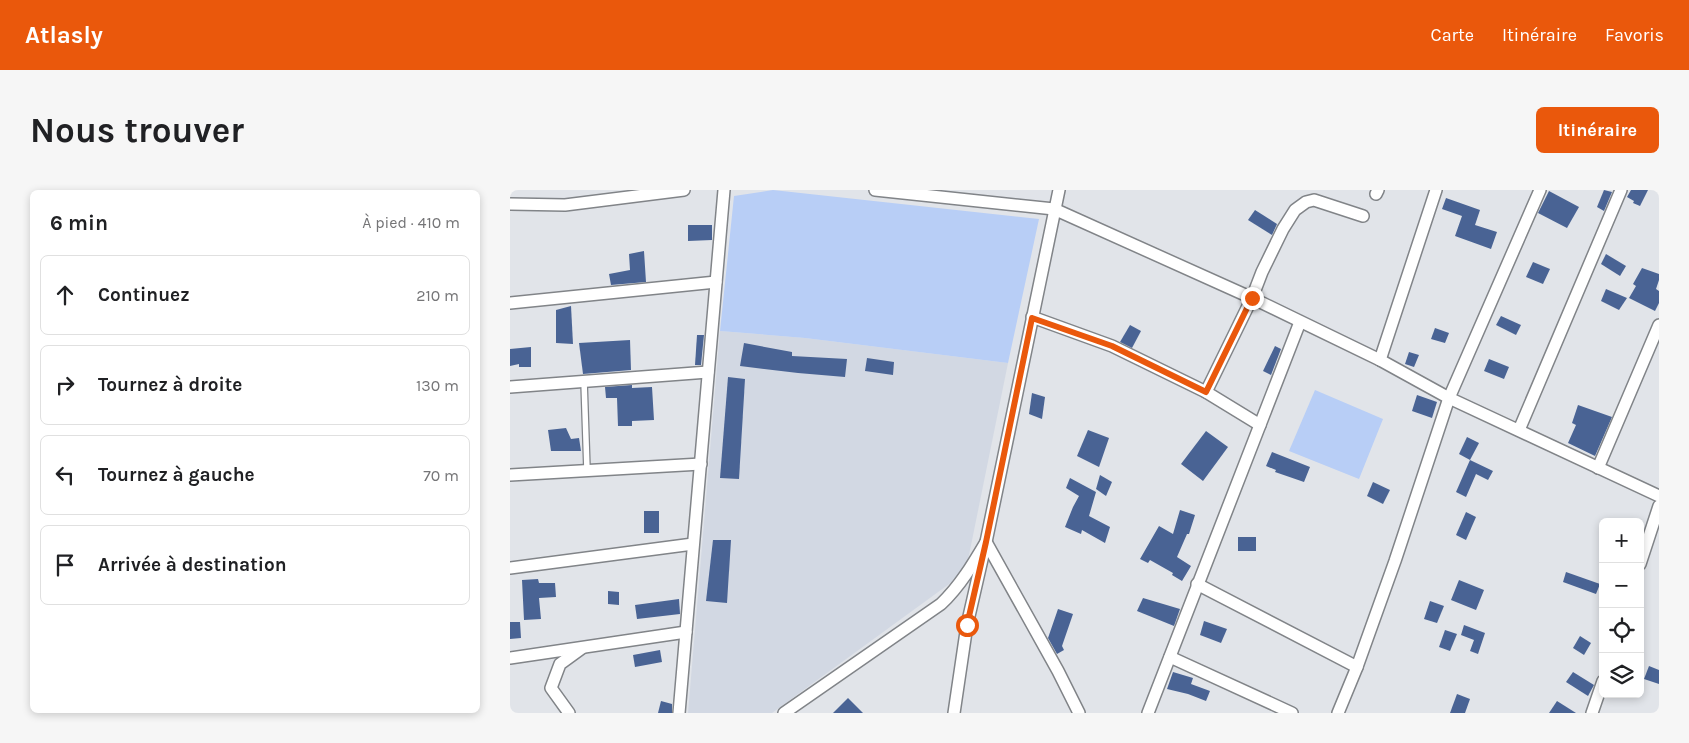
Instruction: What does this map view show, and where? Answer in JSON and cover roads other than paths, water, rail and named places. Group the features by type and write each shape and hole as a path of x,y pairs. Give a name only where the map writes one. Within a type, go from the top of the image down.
{"street":[{"path":"510,204 565,205 684,190"},
{"path":"679,713 724,190"},
{"path":"875,190 1054,209 1252,298 1380,360 1449,398 1659,496"},
{"path":"954,713 967,625 1059,190"},
{"path":"1380,360 1436,190"},
{"path":"1338,713 1357,667 1395,561 1449,398 1540,190"},
{"path":"1519,430 1621,190"},
{"path":"1206,392 1283,229 1295,210 1306,202 1314,200 1363,216"},
{"path":"510,303 716,282"},
{"path":"1032,318 1112,346 1206,392 1260,425"},
{"path":"1148,713 1300,322"},
{"path":"1598,468 1659,325"},
{"path":"510,387 708,372"},
{"path":"510,475 700,464"},
{"path":"1640,563 1659,506"},
{"path":"784,713 941,604 967,574 986,542"},
{"path":"986,542 1058,671 1079,713"},
{"path":"510,568 694,544"},
{"path":"1197,584 1357,667"},
{"path":"510,658 686,632"},
{"path":"569,713 551,688 560,664 582,647"},
{"path":"1170,657 1292,713"},
{"path":"1592,713 1599,692"}],"lane":[{"path":"584,382 587,470"}]}
